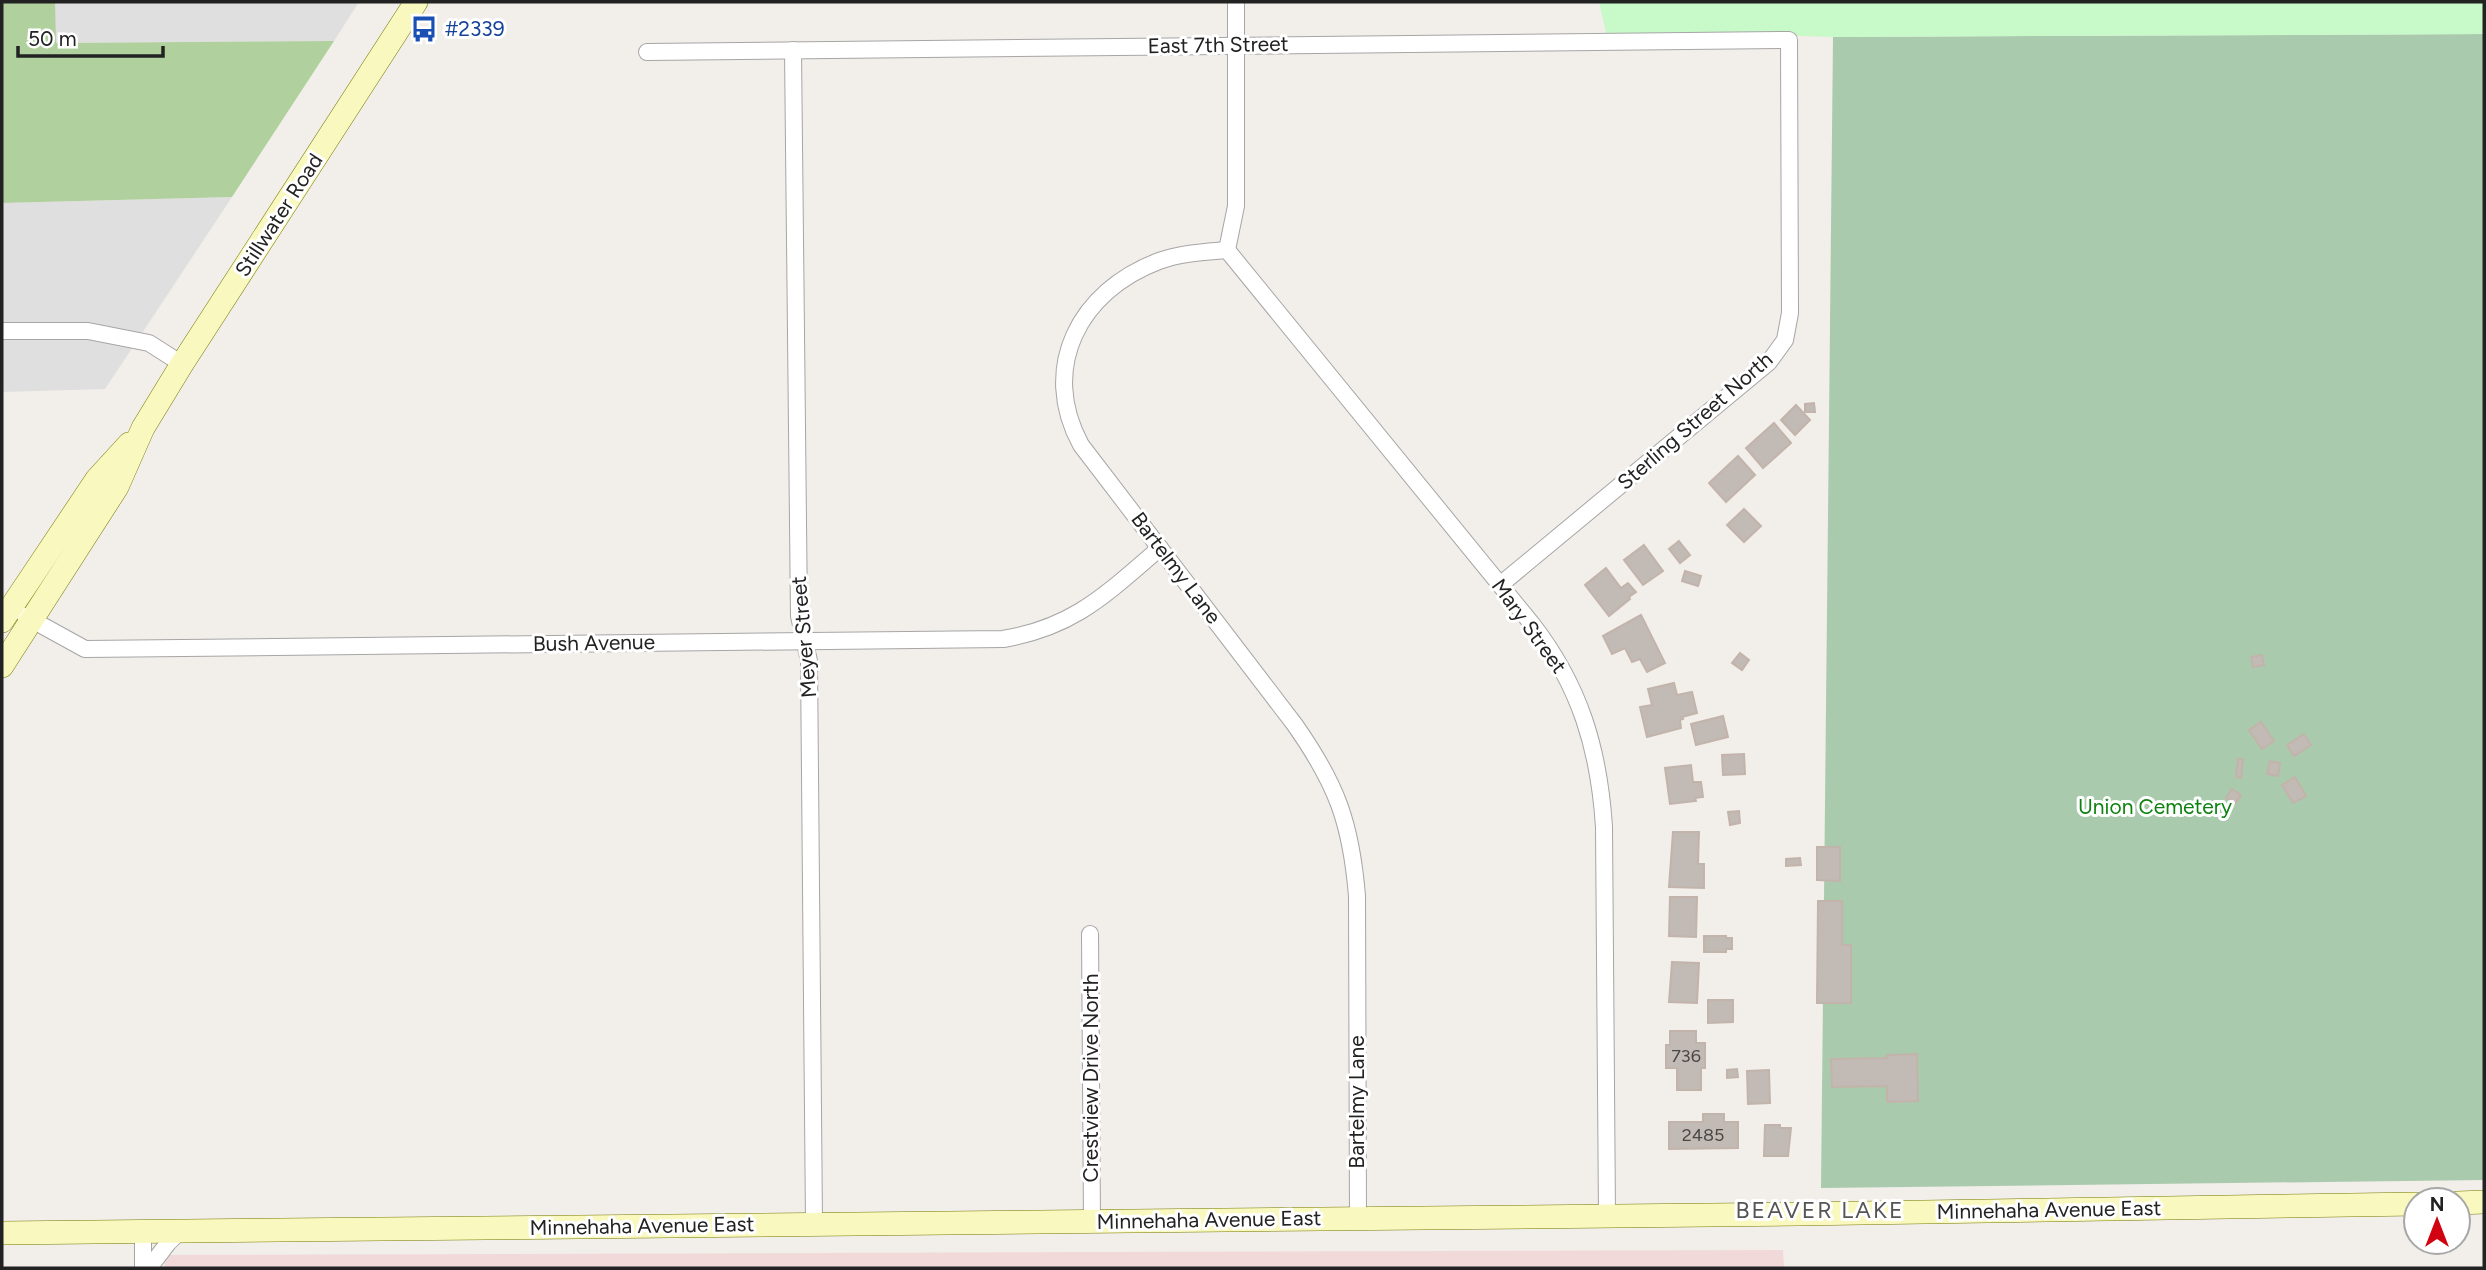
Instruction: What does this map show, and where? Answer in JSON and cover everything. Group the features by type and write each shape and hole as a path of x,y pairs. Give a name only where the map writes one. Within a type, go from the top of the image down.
{"main road":[{"name":"Stillwater Road","path":"2,666 117,487 143,428 182,364 416,2"},
{"name":"Stillwater Road","path":"6,614 97,479 143,428"},
{"name":"Minnehaha Avenue East","path":"2,1233 1358,1219 2402,1204"}],"street":[{"path":"1227,250 1236,206 1236,2"},
{"name":"East 7th Street","path":"647,52 1789,40"},
{"name":"Sterling Street North","path":"1500,585 1769,362 1785,340 1790,313 1789,40"},
{"name":"Meyer Street","path":"793,50 799,615 809,661 814,1224"},
{"name":"Mary Street","path":"1227,250 1541,635 1579,703 1593,743 1601,785 1604,827 1607,1216"},
{"name":"Bartelmy Lane","path":"1227,250 1178,256 1143,268 1125,278 1097,302 1079,324 1069,344 1062,386 1071,427 1081,445 1320,761 1335,792 1347,826 1354,860 1357,896 1358,1219"},
{"path":"2,331 88,331 149,343 182,364"},
{"name":"Bush Avenue","path":"6,614 31,620 85,649 1003,639 1058,625 1083,611 1160,548"},
{"name":"Crestview Drive North","path":"1090,934 1092,1222"},
{"path":"149,1268 168,1242 181,1230"},
{"path":"143,1231 143,1268"}],"shaded area":[{"path":"55,2 359,2 334,41 55,43"},
{"path":"232,197 105,389 2,392 2,203"},
{"path":"1783,1250 1784,1268 165,1268 164,1255"}],"green space":[{"path":"2,2 55,2 56,43 334,41 232,197 2,203"},
{"path":"1599,2 2484,2 2484,34 1833,37 1682,32 1608,41"},
{"name":"Union Cemetery","path":"2484,34 2484,1180 1821,1188 1833,37"}],"building":[{"path":"1814,403 1815,412 1805,412 1805,404"},
{"path":"1796,405 1810,420 1795,435 1781,420"},
{"path":"1774,423 1791,443 1763,468 1746,448"},
{"path":"1738,456 1755,475 1726,502 1709,483"},
{"path":"1744,509 1761,526 1744,542 1727,525"},
{"path":"1679,541 1690,555 1680,563 1669,549"},
{"path":"1644,545 1663,571 1643,585 1624,560"},
{"path":"1606,568 1621,588 1628,583 1636,592 1609,616 1585,585"},
{"path":"1685,571 1701,576 1698,586 1682,581"},
{"path":"1641,615 1665,663 1647,672 1640,659 1632,662 1625,648 1612,654 1603,636"},
{"path":"1740,653 1749,660 1742,670 1732,663"},
{"path":"2262,655 2264,665 2253,667 2251,657"},
{"path":"1674,683 1677,695 1692,692 1697,713 1682,717 1681,728 1647,737 1640,707 1652,705 1648,689"},
{"path":"1723,716 1728,737 1696,745 1691,724"},
{"path":"2261,722 2274,741 2262,749 2249,730"},
{"path":"2304,734 2311,745 2294,756 2287,745"},
{"path":"1744,754 1745,774 1723,775 1722,755"},
{"path":"2238,759 2243,759 2241,778 2236,777"},
{"path":"2270,761 2280,763 2278,776 2267,774"},
{"path":"1691,765 1693,782 1701,782 1703,797 1695,798 1696,801 1670,804 1665,768"},
{"path":"2295,777 2306,796 2293,803 2282,785"},
{"path":"2232,789 2241,795 2235,804 2226,798"},
{"path":"1739,811 1740,823 1730,825 1728,812"},
{"path":"1673,832 1699,832 1698,864 1704,864 1704,888 1669,887"},
{"path":"1817,847 1840,847 1840,881 1817,880"},
{"path":"1800,858 1801,865 1786,866 1786,859"},
{"path":"1670,897 1697,897 1696,937 1669,936"},
{"path":"1818,901 1842,901 1842,945 1851,945 1851,1003 1817,1003"},
{"path":"1704,936 1732,938 1732,949 1726,949 1726,952 1704,952"},
{"path":"1672,962 1699,963 1697,1003 1669,1002"},
{"path":"1708,1000 1733,1000 1733,1022 1708,1023"},
{"path":"1670,1031 1696,1031 1696,1043 1705,1043 1705,1068 1701,1068 1701,1090 1677,1090 1677,1068 1666,1068 1666,1045 1670,1045"},
{"path":"1917,1054 1918,1101 1887,1102 1887,1086 1832,1087 1831,1059 1887,1058 1887,1055"},
{"path":"1737,1069 1738,1077 1727,1078 1727,1070"},
{"path":"1769,1070 1770,1103 1748,1104 1747,1071"},
{"path":"1703,1114 1724,1114 1724,1122 1738,1122 1738,1148 1669,1149 1669,1122 1703,1122"},
{"path":"1765,1125 1791,1128 1788,1156 1764,1156"}],"place":[{"name":"#2339","path":"424,29"}],"district":[{"name":"BEAVER LAKE","path":"1820,1210"}]}
